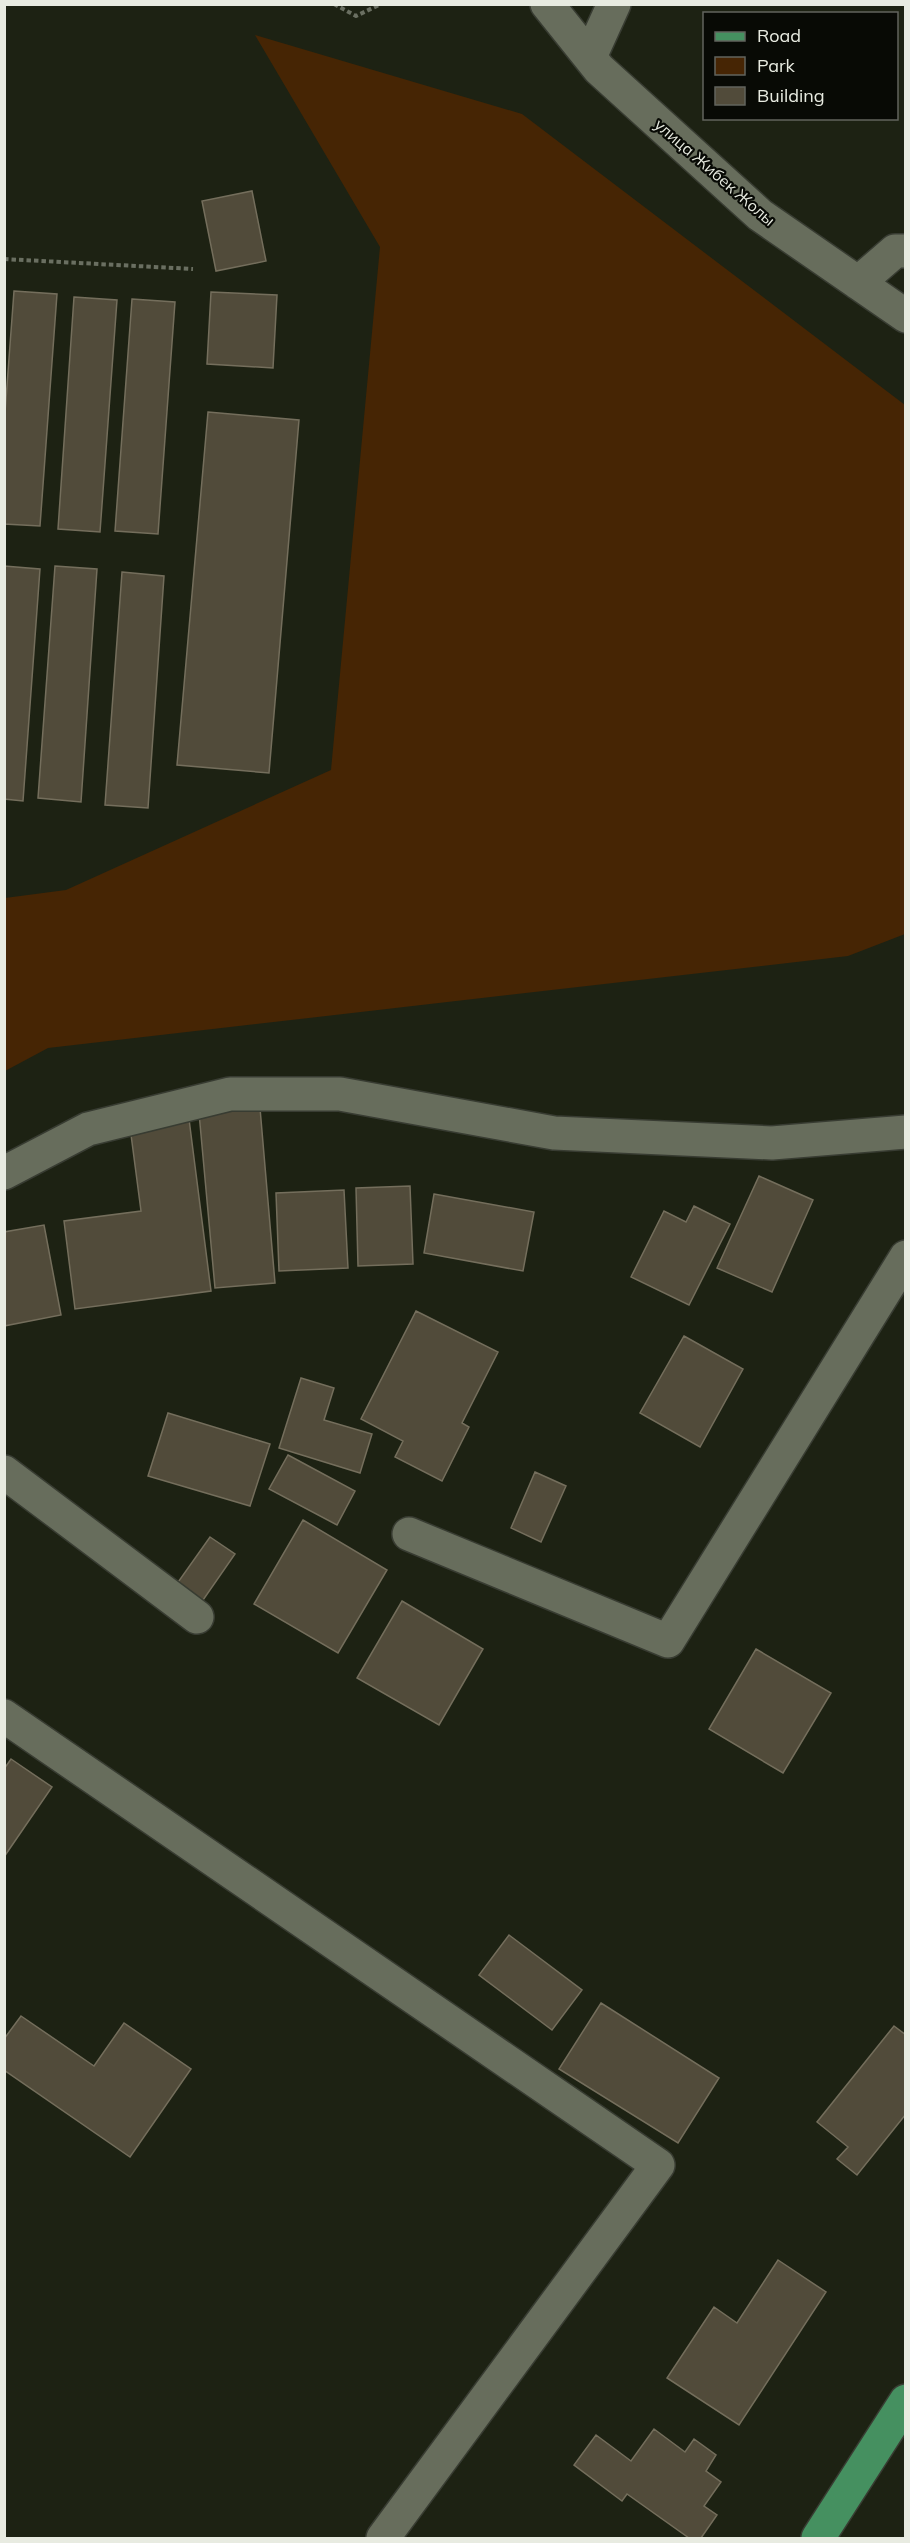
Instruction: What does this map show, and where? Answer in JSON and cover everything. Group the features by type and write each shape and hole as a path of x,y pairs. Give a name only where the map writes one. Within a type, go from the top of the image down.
{"main road":[{"path":"818,2538 906,2401"}],"street":[{"name":"улица Жибек Жолы","path":"547,4 600,69 760,215 906,316"},
{"path":"590,57 614,4"},
{"path":"858,283 895,251 906,251"},
{"path":"4,1173 88,1129 230,1094 340,1094 554,1133 772,1143 906,1132"},
{"path":"409,1533 668,1641 906,1257"},
{"path":"4,1472 197,1617"},
{"path":"4,1716 658,2165 382,2538"}],"path":[{"path":"334,4 356,16 381,4"},
{"path":"4,259 192,269"}],"green space":[{"path":"255,35 522,114 905,405 905,934 848,956 48,1048 5,1071 5,898 66,890 331,770 380,247"}],"building":[{"path":"252,191 266,261 216,271 202,201"},
{"path":"14,291 57,294 40,526 4,524 4,426"},
{"path":"211,292 277,295 273,368 207,364"},
{"path":"74,297 117,300 100,532 58,529"},
{"path":"132,299 175,302 158,534 115,531"},
{"path":"208,412 299,420 269,773 177,765"},
{"path":"4,566 40,569 23,801 4,799"},
{"path":"55,566 97,569 81,802 38,798"},
{"path":"122,572 164,576 148,808 105,805"},
{"path":"260,1108 275,1283 215,1288 199,1113"},
{"path":"189,1119 211,1291 75,1309 64,1221 141,1211 130,1127"},
{"path":"759,1176 813,1200 772,1292 717,1268"},
{"path":"410,1186 413,1264 358,1266 356,1188"},
{"path":"344,1190 348,1268 279,1271 276,1193"},
{"path":"434,1194 534,1212 523,1271 424,1253"},
{"path":"694,1206 730,1224 689,1305 631,1277 664,1211 686,1222"},
{"path":"44,1225 61,1315 4,1326 4,1232"},
{"path":"416,1311 498,1352 462,1423 469,1427 442,1481 395,1457 403,1441 361,1419"},
{"path":"684,1336 743,1369 700,1447 640,1413"},
{"path":"301,1378 334,1388 324,1420 372,1434 360,1473 279,1448"},
{"path":"168,1413 270,1444 250,1506 148,1476"},
{"path":"288,1455 355,1491 337,1525 269,1489"},
{"path":"535,1472 566,1486 541,1542 511,1528"},
{"path":"303,1520 387,1570 338,1653 254,1604"},
{"path":"210,1537 235,1554 201,1603 176,1585"},
{"path":"402,1601 483,1649 439,1725 357,1678"},
{"path":"756,1649 831,1693 783,1773 709,1729"},
{"path":"11,1759 52,1787 4,1857 4,1769"},
{"path":"509,1935 582,1990 552,2030 479,1975"},
{"path":"601,2003 719,2078 678,2143 559,2069"},
{"path":"21,2016 94,2066 124,2023 191,2069 130,2157 4,2070 4,2039"},
{"path":"894,2026 906,2035 906,2114 857,2175 837,2159 848,2147 817,2122"},
{"path":"778,2260 826,2292 739,2425 667,2378 714,2307 737,2323"},
{"path":"654,2429 685,2452 694,2439 716,2455 706,2471 721,2482 704,2506 717,2515 701,2538 689,2538 627,2494 622,2501 574,2465 596,2435 631,2461"}]}
